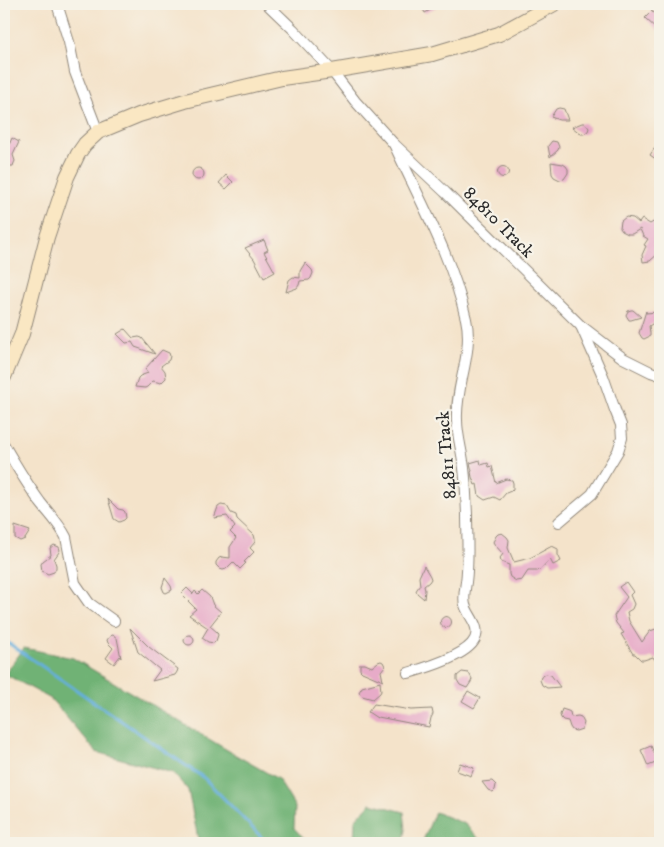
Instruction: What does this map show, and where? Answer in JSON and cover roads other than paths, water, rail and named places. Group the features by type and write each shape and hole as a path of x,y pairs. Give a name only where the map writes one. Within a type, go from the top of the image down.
{"street":[{"path":"57,4 69,42 75,72 98,132"},
{"name":"84810 Track","path":"267,4 332,71 355,101 394,144 446,192 580,325 623,358 660,375"},
{"path":"4,377 22,334 47,237 66,177 85,144 98,132 185,101 282,78 432,54 499,34 554,4"},
{"name":"84811 Track","path":"394,144 426,208 450,265 466,320 468,341 457,403 457,420 466,500 467,570 464,602 466,610 477,630 475,639 469,647 461,652 432,666 408,673"},
{"path":"559,522 592,494 618,451 622,438 621,425 603,376 580,325"},
{"path":"4,445 41,503 59,524 66,537 76,583 90,603 114,621"}],"waterway":[{"path":"4,640 204,778 267,843"}]}
